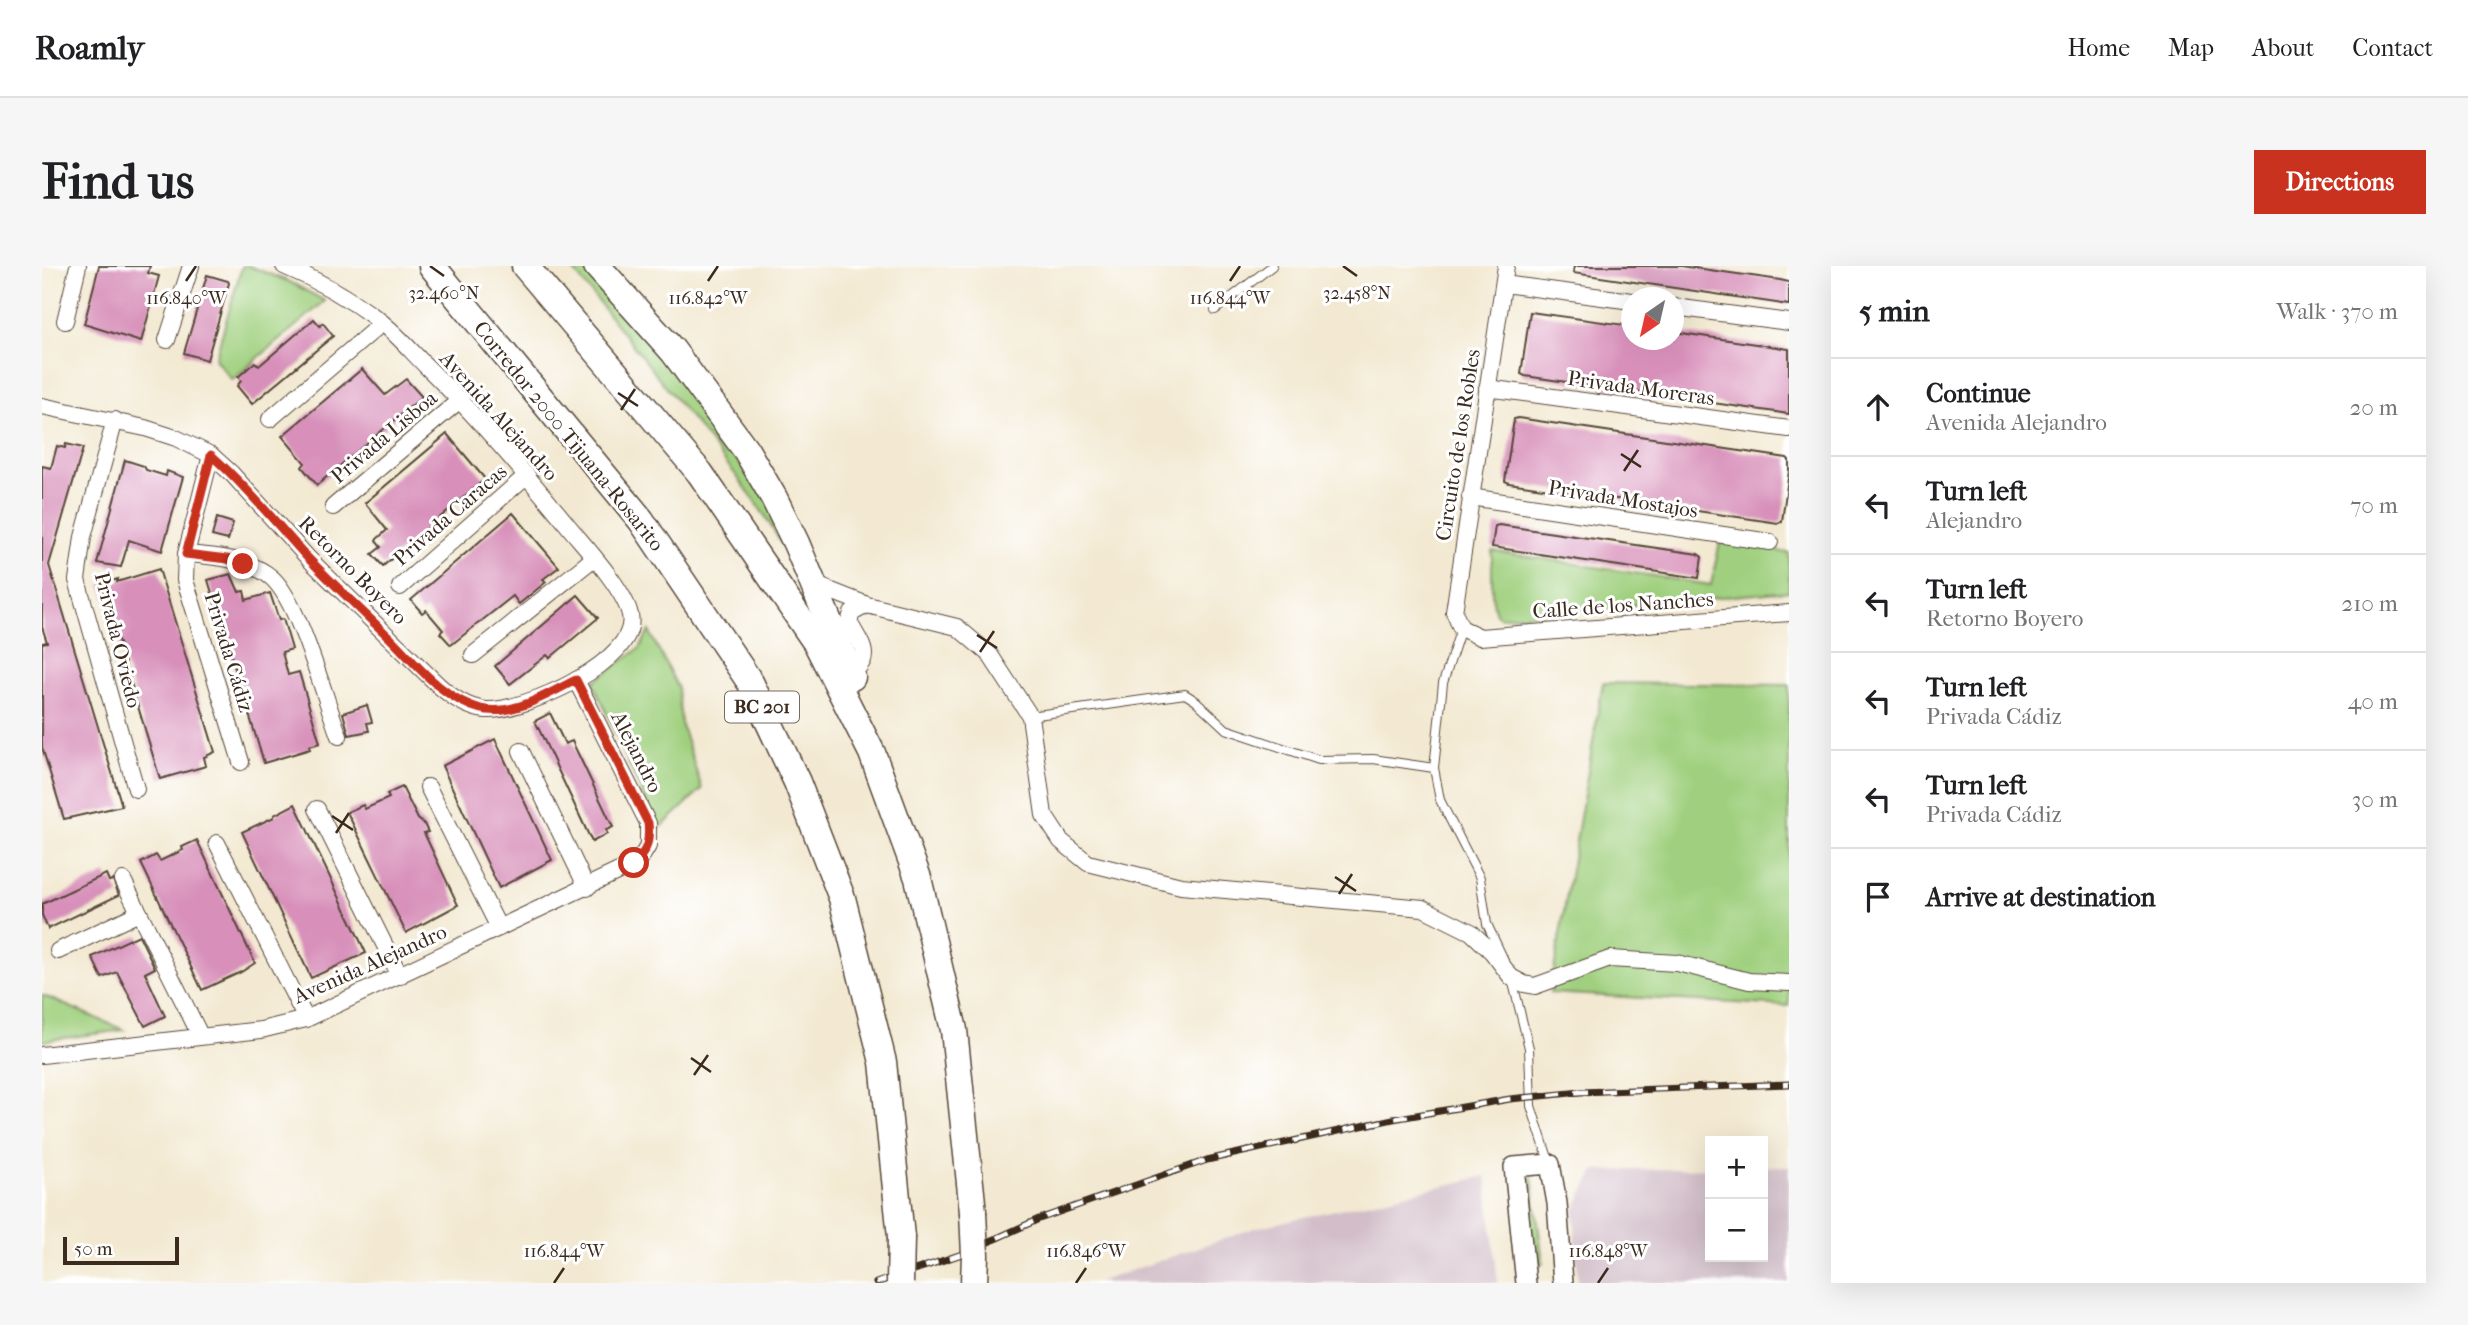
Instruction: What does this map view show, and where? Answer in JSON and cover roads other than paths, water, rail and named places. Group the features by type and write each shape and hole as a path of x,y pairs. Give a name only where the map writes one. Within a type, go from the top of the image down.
{"highway":[{"name":"Corredor 2000 Tijuana-Rosarito","path":"432,266 641,520 750,682 797,782 842,898 883,1062 901,1237 900,1283"},
{"path":"525,266 699,473 817,644 844,680 858,688 872,753 918,878 954,1030 973,1212 974,1283"},
{"path":"597,266 673,351 747,450 796,543 844,680"}],"street":[{"path":"65,321 78,266"},
{"path":"167,341 191,266"},
{"name":"Avenida Alejandro","path":"284,266 332,288 382,323 461,400 527,475 626,601 632,626 626,639"},
{"name":"Circuito de los Robles","path":"1461,628 1454,612 1506,266"},
{"path":"1504,284 1621,300"},
{"path":"1684,308 1789,322"},
{"path":"270,419 382,323"},
{"name":"Privada Moreras","path":"1487,388 1789,429"},
{"name":"Privada Lisboa","path":"333,507 461,400"},
{"name":"Retorno Boyero","path":"42,406 115,420 176,438 211,455 232,474 309,559 448,694 483,710 515,707 576,680 605,662 626,639"},
{"name":"Privada Oviedo","path":"115,420 82,537 77,580 136,789"},
{"name":"Privada Cádiz","path":"211,455 186,554 185,580 241,762"},
{"name":"Privada Caracas","path":"400,587 527,475"},
{"name":"Privada Mostajos","path":"1471,496 1770,542"},
{"name":"Privada Cádiz","path":"186,554 227,559 259,569 273,579 291,604 339,736"},
{"path":"473,655 594,558"},
{"path":"811,583 867,605 957,628 990,654 1030,716 1044,815 1061,841 1088,863 1181,886 1423,908 1472,932 1511,977 1535,986 1610,959 1677,963 1749,981 1789,983"},
{"path":"844,680 862,667 866,660 864,648 849,622 849,617 867,605"},
{"name":"Calle de los Nanches","path":"1461,628 1480,636 1789,613"},
{"name":"Alejandro","path":"576,680 642,808 648,823 648,846"},
{"path":"521,751 587,888"},
{"path":"428,787 499,928"},
{"path":"317,809 400,976"},
{"path":"217,843 306,1019"},
{"name":"Avenida Alejandro","path":"42,1055 261,1030 306,1019 587,888 634,863 648,846"},
{"path":"123,880 200,1035"},
{"path":"58,951 139,913"},
{"path":"1525,1283 1514,1167 1550,1164 1557,1203 1563,1283"}],"lane":[{"path":"1215,310 1272,266"},
{"path":"1461,628 1443,683 1434,768 1440,800 1480,878 1487,924 1511,977 1529,1048 1531,1106 1550,1164"},
{"path":"1030,716 1185,694 1226,729 1319,760 1373,759 1434,768"}],"railway":[{"path":"876,1283 962,1254 1039,1219 1207,1160 1393,1119 1510,1099 1581,1092 1789,1084"}]}
